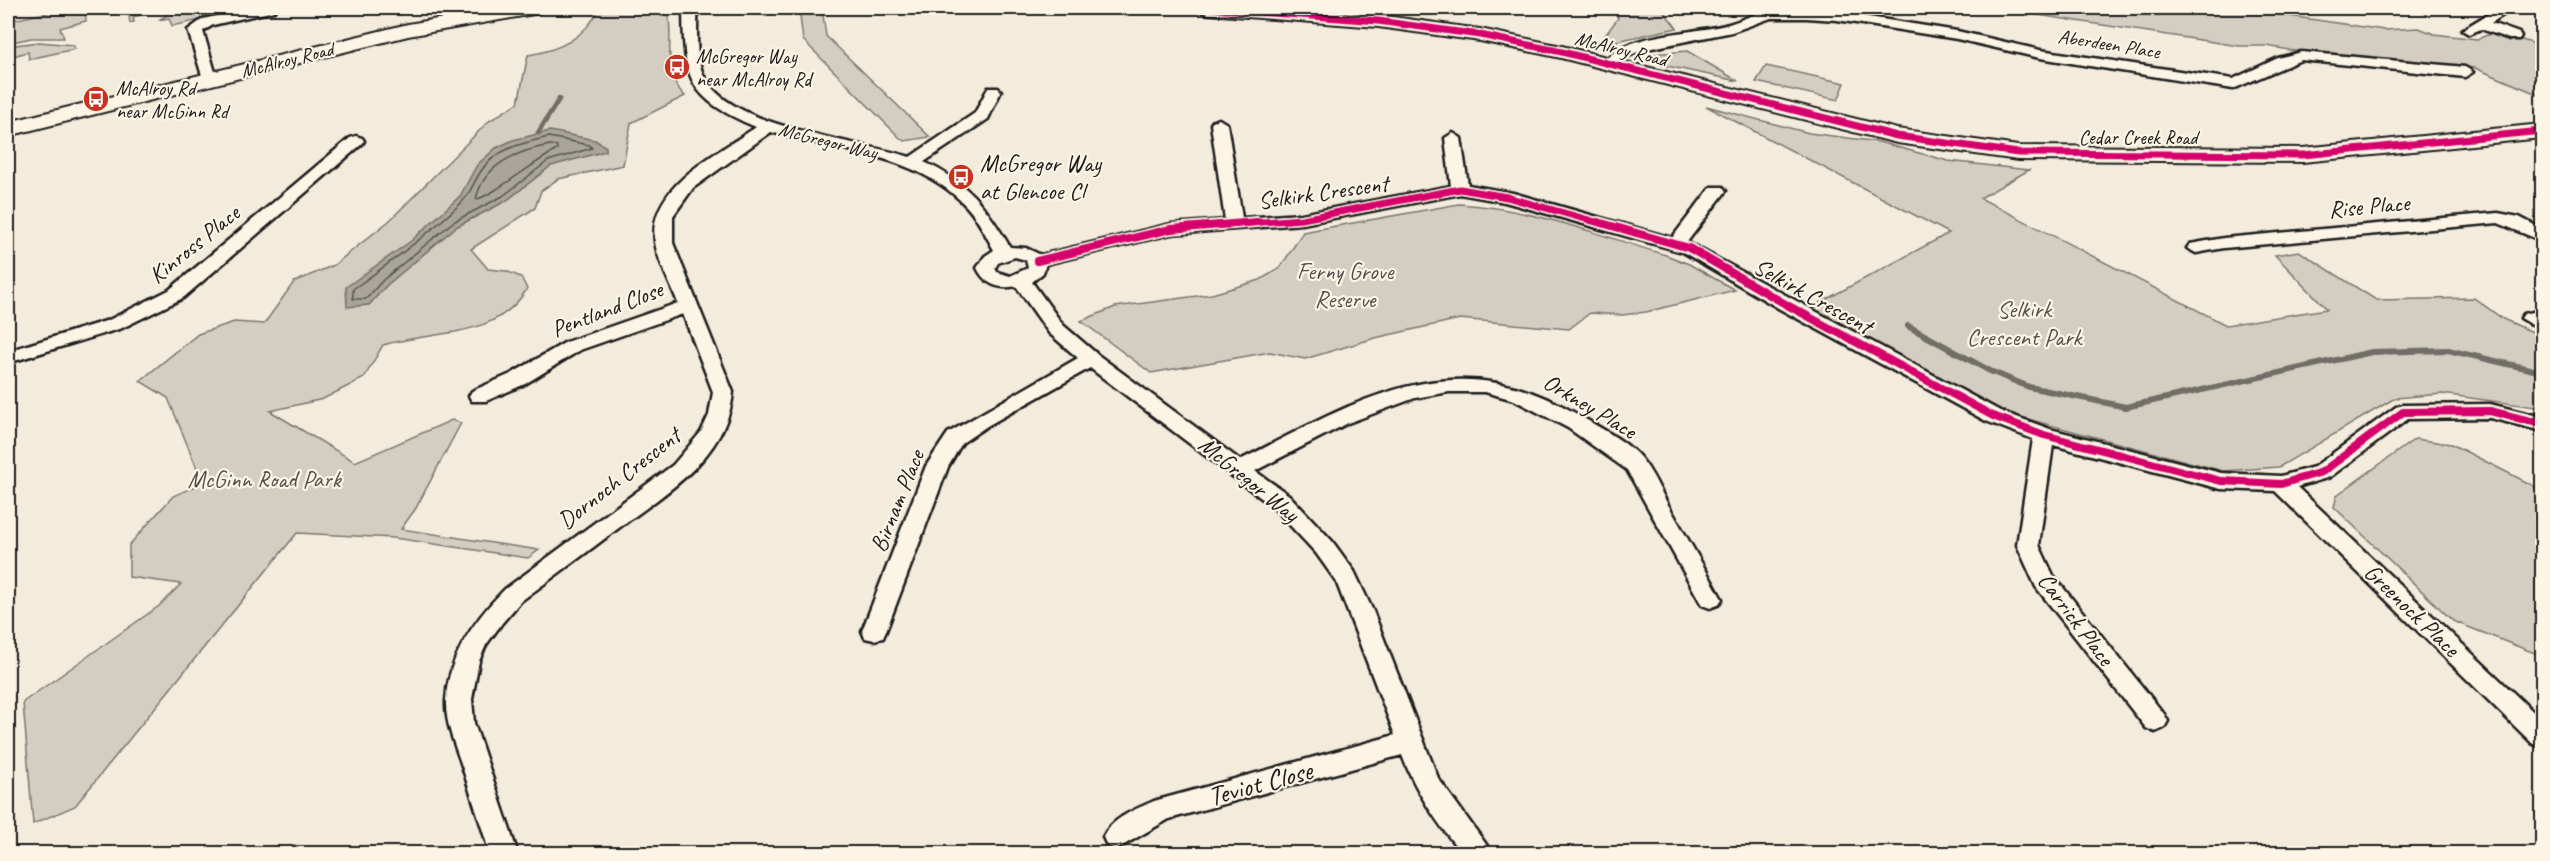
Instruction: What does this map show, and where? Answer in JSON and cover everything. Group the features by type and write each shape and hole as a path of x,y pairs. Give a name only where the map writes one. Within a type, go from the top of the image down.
{"street":[{"path":"209,79 195,30 208,22 269,8"},
{"name":"McAlroy Road","path":"8,129 408,30 534,8"},
{"name":"McGregor Way","path":"690,8 691,56 698,80 721,102 769,126 912,163 974,203 1005,253"},
{"name":"McAlroy Road","path":"1208,8 1326,12 1470,34 1609,64 1738,97"},
{"path":"2507,8 2475,27 2514,36"},
{"name":"Aberdeen Place","path":"1609,64 1617,56 1638,46 1732,28 1763,11 1837,16 1981,39 2040,54 2233,84 2247,81 2284,58 2301,56 2465,72"},
{"path":"2439,71 2452,83"},
{"path":"912,163 982,116 993,91"},
{"name":"Cedar Creek Road","path":"1738,97 1897,136 2018,153 2303,155 2542,131"},
{"path":"1219,124 1234,224"},
{"name":"Dornoch Crescent","path":"504,854 461,723 459,699 467,661 493,616 513,595 681,470 703,448 716,425 723,407 723,392 664,243 664,216 687,184 769,126"},
{"path":"1453,138 1460,189"},
{"name":"Kinross Place","path":"8,357 121,323 159,305 176,294 356,141"},
{"name":"Selkirk Crescent","path":"1037,261 1171,229 1302,219 1460,189 1507,197 1676,244 1703,255 1787,305 1977,409 2044,435 2221,481 2281,484 2322,472 2403,412 2490,411 2542,424"},
{"path":"1676,244 1717,190"},
{"name":"Rise Place","path":"2196,248 2224,243 2498,218 2521,224 2542,236"},
{"path":"1005,253 1025,253 1037,261 1035,272 1021,280 999,281 987,272 992,259 1005,253"},
{"name":"McGregor Way","path":"1021,280 1044,317 1091,359 1240,469 1303,521 1346,577 1426,783 1438,803 1479,854"},
{"name":"Pentland Close","path":"479,396 518,379 573,346 690,305"},
{"name":"Birnam Place","path":"874,632 937,466 956,438 980,421 1091,359"},
{"name":"Orkney Place","path":"1240,469 1399,394 1446,385 1471,385 1520,394 1564,416 1627,457 1635,465 1710,599"},
{"name":"Carrick Place","path":"2044,435 2028,544 2031,556 2044,581 2155,721"},
{"name":"Greenock Place","path":"2281,484 2542,736"},
{"name":"Teviot Close","path":"1117,837 1140,820 1164,809 1409,742"}],"green space":[{"path":"69,8 89,8 85,9 86,21 60,28 64,38 31,38 8,43 8,21"},
{"path":"113,8 256,8 172,26 169,18 158,20 166,16 164,9 133,17 134,22 130,23 128,10 114,13"},
{"name":"McGinn Road Park","path":"600,8 667,8 672,76 685,96 631,123 623,165 558,179 541,191 535,208 471,249 488,269 506,271 521,277 527,289 514,305 499,317 481,325 383,345 364,378 323,399 270,411 355,462 452,420 461,423 416,508 401,529 539,550 528,558 394,538 297,533 75,806 33,824 23,702 159,606 181,584 129,577 129,545 173,496 203,483 168,398 140,381 198,334 234,322 264,324 294,282 334,265 389,221 489,121 518,103 528,55 551,50 570,41 587,27"},
{"path":"799,8 822,8 826,36 930,137 904,141 899,137 803,40"},
{"path":"1612,8 1661,8 1677,28 1598,45 1618,18"},
{"path":"1763,8 1879,8 1863,17"},
{"path":"1992,8 2234,8 2384,30 2419,28 2434,34 2477,39 2493,33 2542,46 2542,96 2475,68 2306,53 2267,46 2239,46"},
{"path":"39,42 73,45 75,49 29,59 28,52 9,57 8,46"},
{"path":"1687,51 1738,81 1662,65 1652,60 1653,54"},
{"path":"1766,66 1845,83 1838,100 1756,82"},
{"name":"Selkirk Crescent Park","path":"1706,106 1809,133 1879,142 1948,161 2029,170 1980,198 2226,325 2327,309 2275,255 2299,251 2376,300 2474,298 2503,319 2542,336 2542,408 2442,394 2395,398 2279,467 2223,471 2013,415 1985,404 1810,308 1949,233"},
{"name":"Ferny Grove Reserve","path":"1459,204 1512,211 1590,231 1689,264 1735,290 1646,312 1622,315 1590,313 1569,329 1460,319 1375,338 1305,359 1270,352 1151,373 1081,321 1115,307 1212,294 1260,280 1280,268 1303,232"},
{"path":"2415,439 2451,444 2542,490 2542,656 2453,621 2334,507 2337,495"}],"water":[{"path":"550,131 595,140 606,147 606,151 551,166 506,201 456,227 387,285 369,305 347,307 346,287 411,241 460,196 477,165 496,148 513,140"}],"waterway":[{"path":"538,133 559,99"},
{"path":"1908,326 1990,371 2029,387 2126,407 2372,352 2448,350 2542,372"}],"cycle path":[{"path":"1208,8 1378,21 1480,35 1562,52 1897,136 2018,153 2303,155 2542,131"},
{"path":"1037,261 1171,229 1302,219 1460,189 1507,197 1689,248 1787,305 1993,416 2044,435 2221,481 2281,484 2322,472 2403,412 2490,411 2542,424"}],"place":[{"name":"McGregor Way near McAlroy Rd","path":"677,67"},
{"name":"McAlroy Rd near McGinn Rd","path":"96,99"},
{"name":"McGregor Way at Glencoe Cl","path":"961,177"}]}
